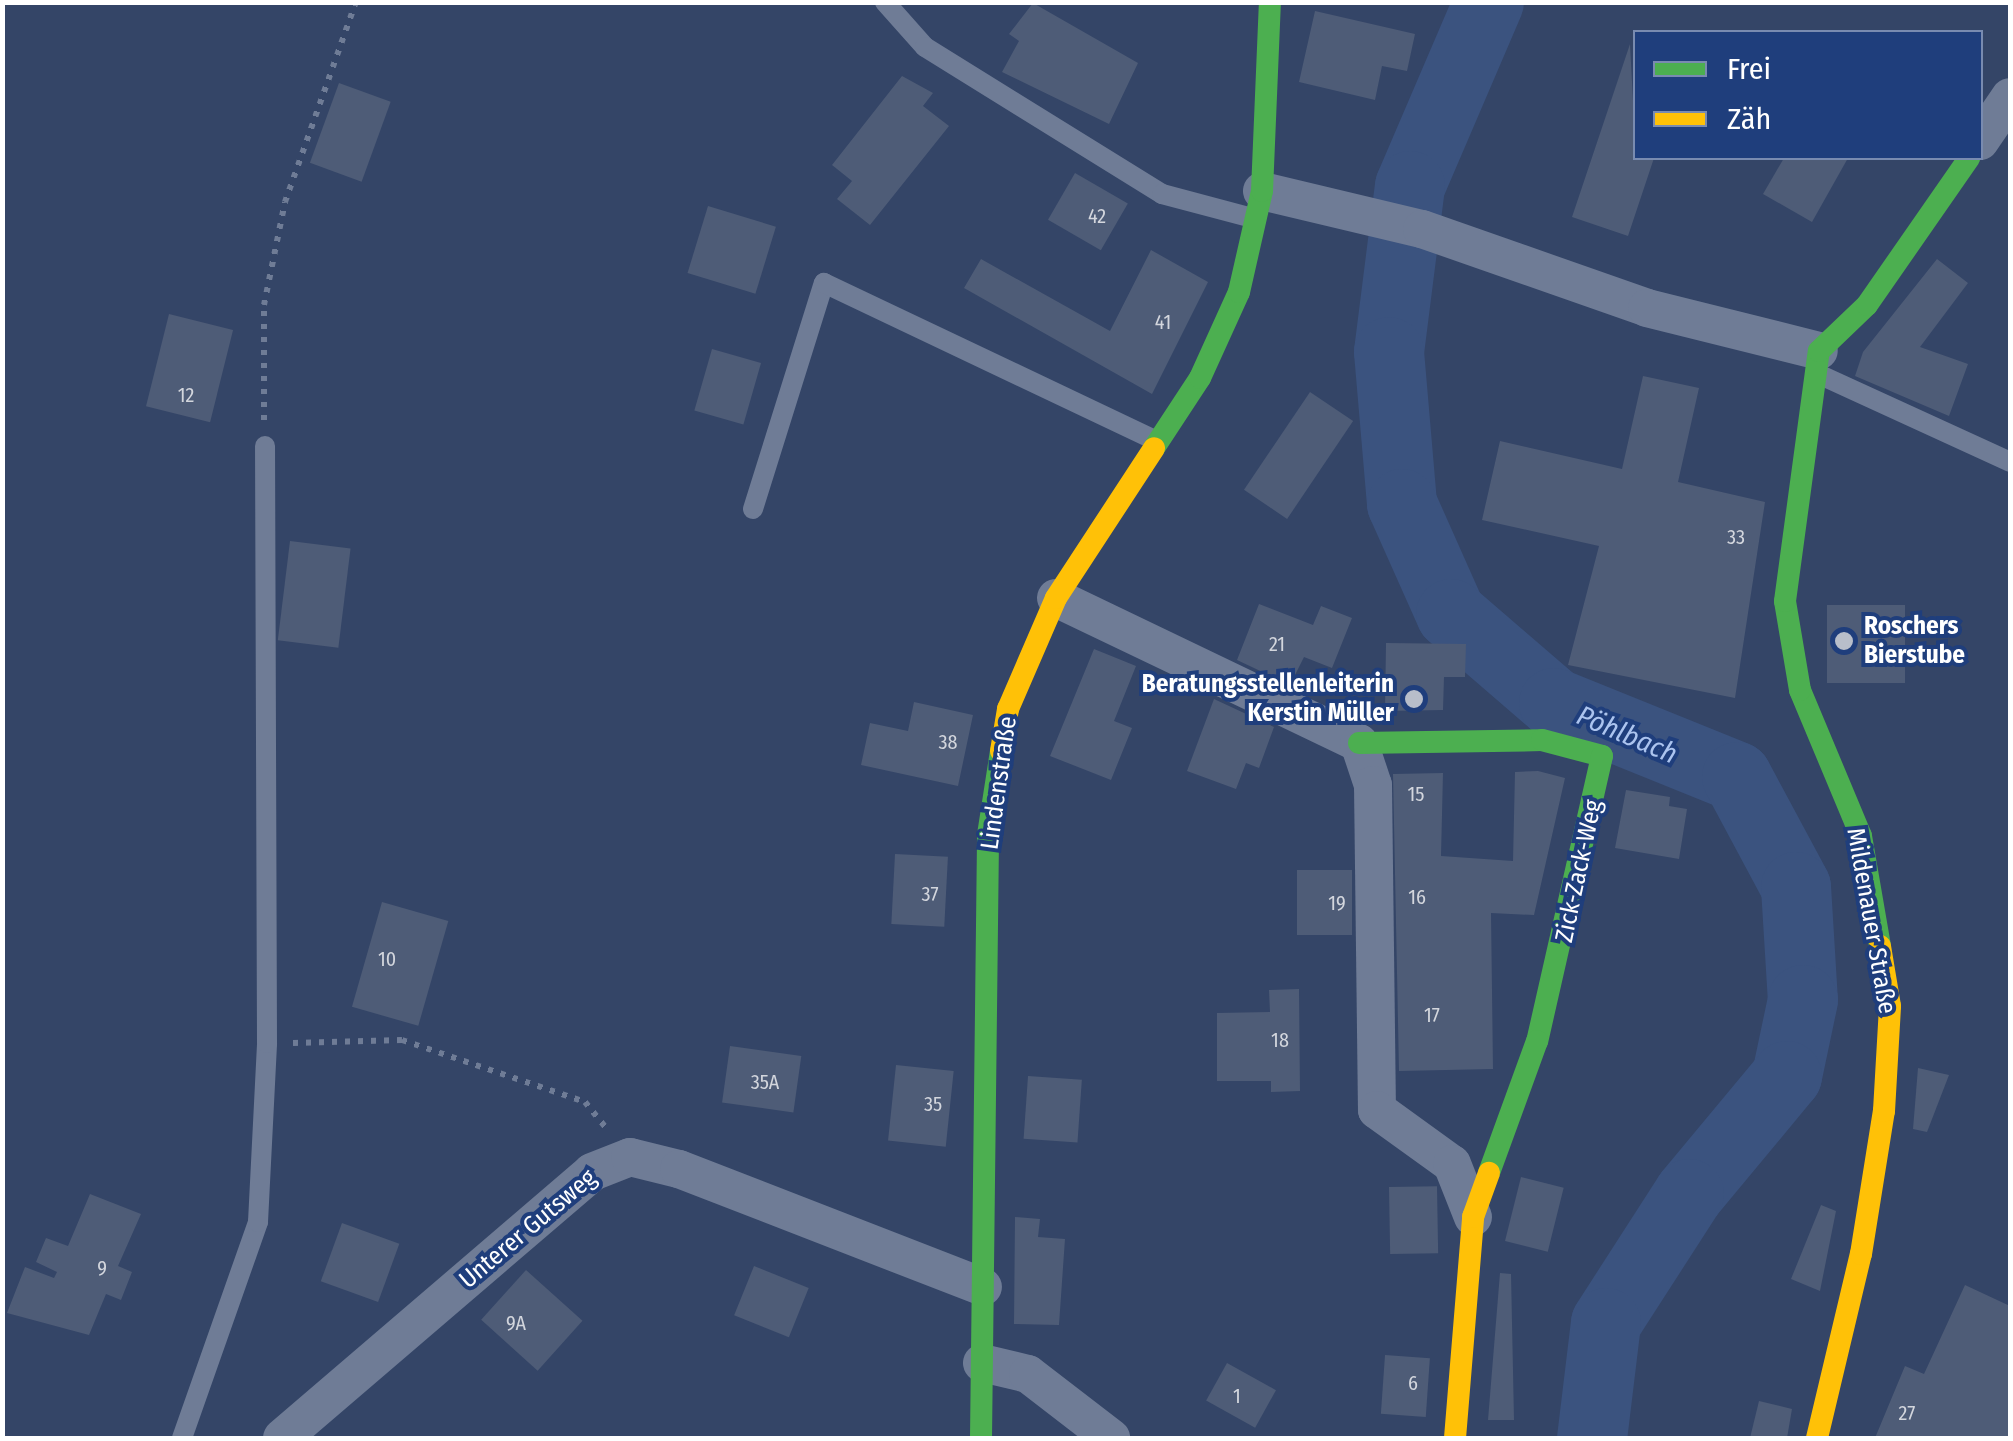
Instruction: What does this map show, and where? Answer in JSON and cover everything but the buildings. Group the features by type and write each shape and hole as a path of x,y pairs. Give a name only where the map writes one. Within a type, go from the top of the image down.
{"street":[{"name":"Lindenstraße","path":"980,1438 988,836 1008,709 1056,598 1200,378 1239,292 1260,206 1270,2"},
{"path":"1983,137 2010,97"},
{"path":"1260,206 1372,218 1422,229 1816,362 1866,306 1968,160"},
{"name":"Mildenauer Straße","path":"1816,362 1784,601 1800,690 1861,836 1890,1006 1861,1254 1817,1438"},
{"name":"Zick-Zack-Weg","path":"1056,598 1358,744 1542,740 1602,756 1538,1041 1473,1217 1455,1438"},
{"name":"Zick-Zack-Weg","path":"1358,744 1373,786 1376,1110 1452,1164 1473,1217"},
{"path":"630,1157 679,1169 983,1288"},
{"name":"Unterer Gutsweg","path":"282,1438 592,1172 630,1157"},
{"path":"982,1364 1028,1374 1093,1417 1110,1438"}],"lane":[{"path":"885,2 924,47 1162,194 1260,206"},
{"path":"753,509 824,284 1159,442"},
{"path":"1816,362 2010,462"},
{"path":"182,1438 258,1222 267,1043 264,446"}],"path":[{"path":"264,446 264,305 286,202 356,2"},
{"path":"267,1043 402,1040 585,1102 630,1157"}],"waterway":[{"name":"Pöhlbach","path":"1489,2 1410,186 1389,352 1402,504 1451,614 1554,703 1737,777 1796,887 1803,1000 1787,1076 1689,1194 1606,1323 1592,1438"}],"traffic: fast":[{"path":"1154,448 1200,378 1239,292 1262,191 1270,2"},
{"path":"1880,946 1861,836 1800,690 1785,601 1819,351 1867,305 1968,160"},
{"path":"1359,743 1542,740 1602,756 1537,1041 1489,1173"},
{"path":"981,1438 988,835 1001,751"}],"traffic: slow":[{"path":"1001,751 1008,709 1056,598 1154,448"},
{"path":"1817,1438 1861,1254 1884,1111 1890,1006 1880,946"},
{"path":"1455,1438 1473,1217 1489,1173"}],"place":[{"name":"Roschers Bierstube","path":"1844,641"},
{"name":"Beratungsstellenleiterin Kerstin Müller","path":"1414,699"}]}
